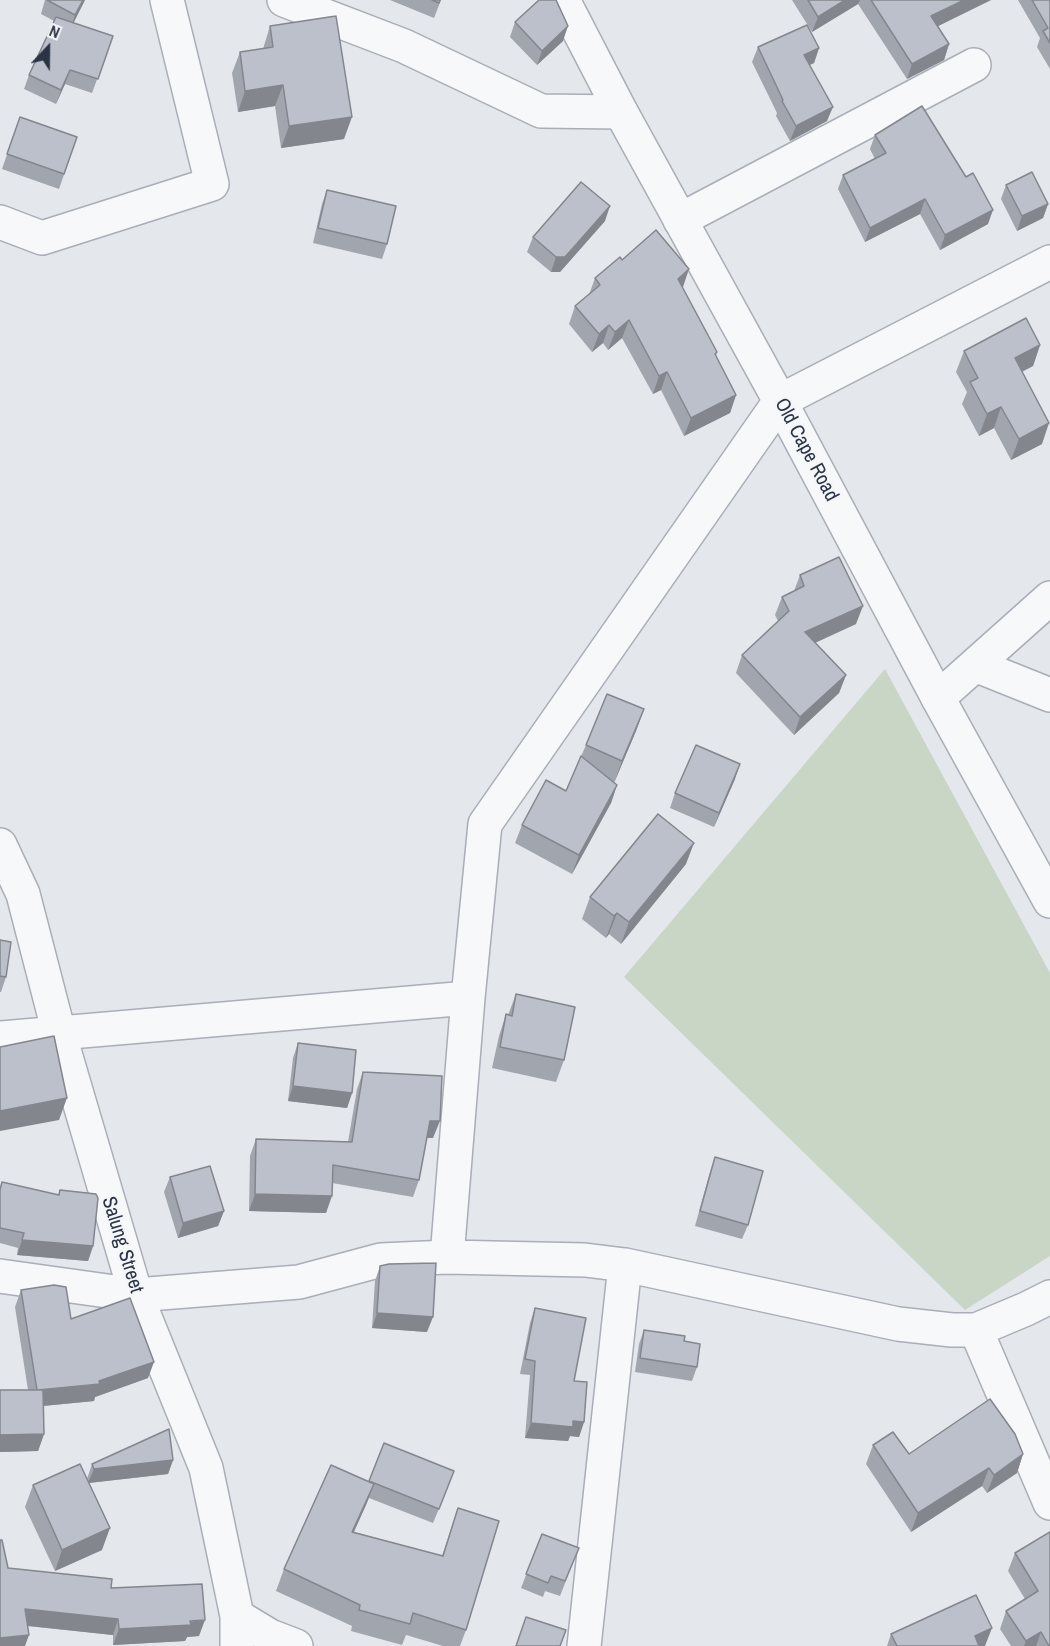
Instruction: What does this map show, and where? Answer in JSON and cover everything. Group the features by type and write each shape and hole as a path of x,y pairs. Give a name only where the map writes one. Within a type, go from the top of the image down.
{"street":[{"path":"0,222 42,238 212,184 167,0"},
{"path":"284,0 404,45 541,111 621,112"},
{"name":"Old Cape Road","path":"563,0 621,112 1050,901"},
{"path":"680,220 974,65"},
{"path":"447,1257 485,824 780,401 1050,262"},
{"path":"938,698 1050,598"},
{"path":"975,666 1050,695"},
{"name":"Salung Street","path":"0,845 23,894 59,1034 136,1295 206,1468 237,1631"},
{"path":"0,1038 468,998"},
{"path":"0,1276 136,1295 299,1282 381,1260 447,1257 585,1260 625,1265 898,1324 952,1330 976,1330 1050,1297"},
{"path":"584,1646 625,1265"},
{"path":"976,1330 1050,1503"},
{"path":"237,1631 270,1636 296,1646"}],"green space":[{"path":"885,669 1050,973 1050,1256 965,1310 624,977"}],"building":[{"path":"47,0 83,0 75,15"},
{"path":"539,0 556,0 568,26 542,51 515,22"},
{"path":"808,0 845,0 818,17"},
{"path":"871,0 964,0 931,16 949,44 912,64"},
{"path":"1032,0 1050,0 1050,43 1043,31 1048,28"},
{"path":"336,16 352,117 289,126 283,85 245,91 240,52 273,47 270,26"},
{"path":"56,17 113,36 98,79 70,70 61,90 29,75"},
{"path":"807,25 819,48 804,55 833,107 796,126 758,47"},
{"path":"922,106 966,177 973,173 993,210 945,235 925,199 870,228 843,175 886,153 875,135"},
{"path":"20,117 77,137 64,174 7,154"},
{"path":"1032,172 1048,204 1022,216 1006,185"},
{"path":"581,182 610,206 565,257 556,257 533,237"},
{"path":"327,190 396,206 387,244 318,228"},
{"path":"656,230 689,269 678,279 717,352 715,354 736,395 691,418 667,372 659,376 629,320 615,332 609,325 599,334 575,306 600,285 595,278 620,257 622,260"},
{"path":"1026,318 1040,345 1015,358 1049,423 1019,439 1001,407 987,414 970,382 978,378 964,351"},
{"path":"839,557 863,606 805,632 846,675 800,717 742,655 789,611 782,597 804,586 800,575"},
{"path":"607,694 644,709 622,761 586,745"},
{"path":"696,745 740,764 719,813 675,793"},
{"path":"581,756 617,785 579,855 522,825 546,780 566,791"},
{"path":"658,814 694,843 629,922 617,913 614,916 590,897"},
{"path":"0,940 11,942 6,977 0,976"},
{"path":"516,994 575,1007 564,1060 500,1047 506,1014 512,1016"},
{"path":"54,1036 67,1098 0,1111 0,1047"},
{"path":"298,1043 356,1050 352,1093 293,1086"},
{"path":"363,1072 442,1076 440,1121 430,1121 419,1180 333,1165 332,1196 255,1194 256,1139 352,1142"},
{"path":"715,1157 763,1171 748,1225 700,1211"},
{"path":"210,1166 224,1211 183,1223 170,1177"},
{"path":"2,1182 59,1195 60,1190 96,1194 98,1198 93,1246 22,1240 24,1233 0,1228"},
{"path":"436,1263 433,1317 377,1313 380,1266"},
{"path":"54,1285 66,1287 71,1319 130,1298 154,1362 99,1381 100,1384 38,1390 43,1390 44,1434 0,1435 0,1390 37,1390 21,1290"},
{"path":"535,1308 586,1318 574,1381 587,1382 584,1422 573,1421 573,1427 531,1423 535,1361 525,1359"},
{"path":"644,1330 685,1336 684,1341 700,1344 697,1367 640,1358"},
{"path":"990,1399 1015,1434 1023,1454 994,1475 989,1468 918,1513 873,1445 893,1432 909,1454"},
{"path":"169,1429 173,1460 94,1469 92,1464"},
{"path":"384,1443 454,1471 439,1509 369,1481"},
{"path":"80,1464 110,1528 62,1550 33,1485"},
{"path":"331,1465 374,1484 352,1532 443,1556 458,1508 499,1521 466,1630 413,1613 410,1624 359,1610 360,1605 284,1569"},
{"path":"1050,1532 1049,1646 1041,1632 1026,1641 1006,1611 1038,1591 1015,1553"},
{"path":"542,1534 579,1548 565,1581 551,1576 548,1583 526,1574"},
{"path":"0,1540 2,1540 8,1568 112,1579 111,1588 202,1584 205,1620 190,1621 191,1625 119,1629 118,1619 25,1609 29,1635 0,1638"},
{"path":"976,1595 992,1628 975,1636 979,1646 897,1646 891,1634"},
{"path":"526,1617 566,1630 560,1646 516,1646"}]}
